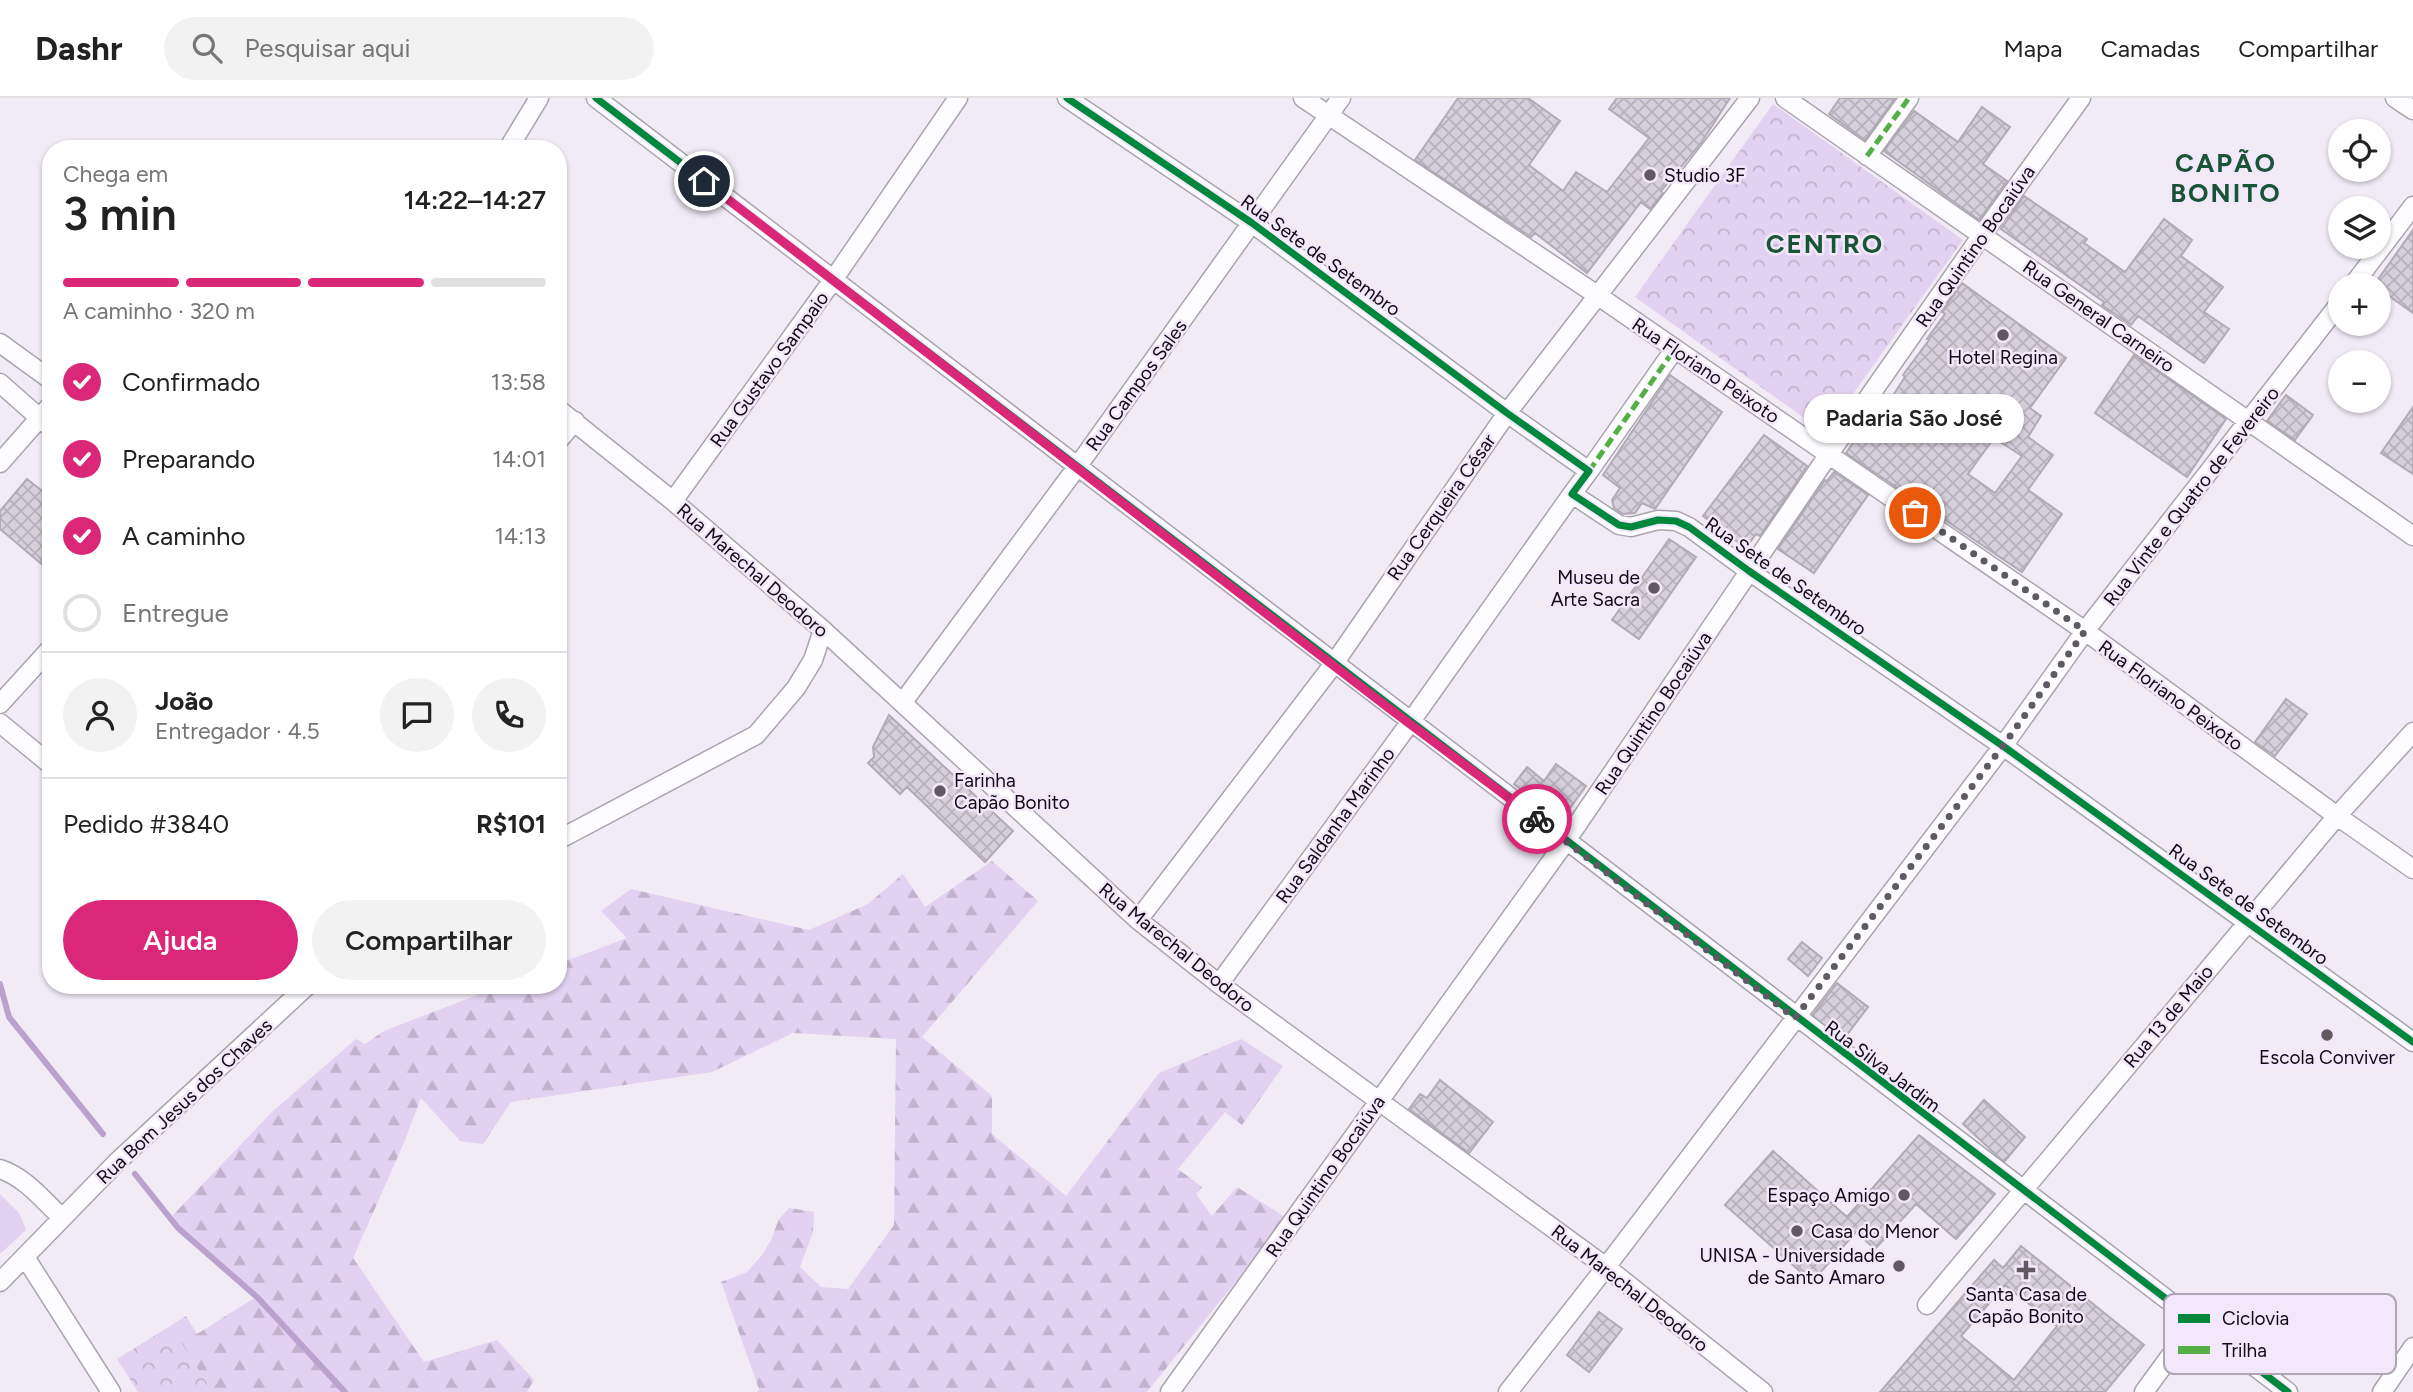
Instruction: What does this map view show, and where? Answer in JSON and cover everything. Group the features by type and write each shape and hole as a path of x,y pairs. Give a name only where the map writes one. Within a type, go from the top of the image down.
{"street":[{"path":"513,140 539,98"},
{"name":"Rua Silva Jardim","path":"596,98 1409,724 2164,1299"},
{"name":"Rua Gustavo Sampaio","path":"673,501 834,280 958,98"},
{"name":"Rua Sete de Setembro","path":"1067,98 1252,223 1589,471"},
{"name":"Rua Floriano Peixoto","path":"1303,98 1597,295 2085,631 2413,869"},
{"name":"Rua Campos Sales","path":"903,702 1077,467 1341,98"},
{"name":"Rua Cerqueira César","path":"1138,920 1333,665 1507,413 1750,98"},
{"name":"Rua General Carneiro","path":"1785,98 2413,536"},
{"path":"1867,156 1909,98"},
{"name":"Rua Quintino Bocaiúva","path":"1170,1392 1566,841 1829,454 2081,98"},
{"path":"2395,98 2413,110"},
{"path":"2362,273 2413,206"},
{"name":"Rua Vinte e Quatro de Fevereiro","path":"1508,1392 1606,1268 2003,746 2085,631 2328,319"},
{"path":"0,343 42,373"},
{"path":"1572,494 1674,350"},
{"path":"0,383 42,413"},
{"name":"Rua Marechal Deodoro","path":"567,415 673,501 823,630 1138,920 1219,984 1606,1268 1763,1392"},
{"path":"567,430 575,421"},
{"path":"0,463 42,422"},
{"name":"Rua Sete de Setembro","path":"1572,494 1619,525 1631,527 1658,520 1676,521 1689,527 2003,746 2413,1042"},
{"name":"Rua Saldanha Marinho","path":"1219,984 1409,724 1572,494"},
{"path":"567,834 756,735 796,688 813,660 823,630"},
{"path":"0,705 42,658"},
{"path":"0,723 42,758"},
{"name":"Rua 13 de Maio","path":"1927,1305 2247,922 2413,732"},
{"name":"Rua Bom Jesus dos Chaves","path":"0,1282 118,1161 298,994"},
{"path":"0,1169 11,1172 25,1183 62,1218"},
{"path":"25,1257 111,1392"},
{"path":"2396,1372 2413,1347"},
{"path":"2144,1392 2164,1365"},
{"name":"Rua Silva Jardim","path":"2264,1374 2288,1392"},
{"path":"2382,1392 2394,1374"}],"green space":[{"path":"1773,104 1963,240 1825,433 1635,297"},
{"path":"992,861 1038,901 922,1037 992,1096 992,1134 1066,1196 1159,1073 1241,1039 1283,1066 1242,1125 1225,1112 1178,1169 1202,1187 1196,1194 1212,1216 1237,1187 1287,1218 1147,1392 757,1392 759,1389 721,1282 747,1272 762,1255 779,1219 789,1208 814,1212 813,1232 800,1267 821,1287 848,1289 894,1225 896,1039 793,1033 712,1072 511,1102 483,1144 460,1141 421,1098 353,1258 424,1362 497,1340 534,1380 527,1392 213,1392 170,1326 186,1316 197,1334 256,1297 170,1218 272,1112 356,1039 365,1044 384,1031 480,994 567,994 567,961 627,938 601,911 631,889 809,930 868,904 903,874 925,907"},
{"path":"0,1194 19,1213 26,1230 0,1254"},
{"path":"170,1326 213,1392 138,1392 117,1359"}],"building":[{"path":"1458,98 1528,98 1560,121 1529,165 1563,191 1576,172 1607,192 1649,138 1609,109 1617,98 1730,98 1701,143 1661,191 1663,193 1650,209 1641,202 1587,273 1535,233 1531,237 1415,160"},
{"path":"1840,98 1895,98 1865,140 1829,114"},
{"path":"1982,107 2010,127 1983,164 2007,181 1979,220 1884,151 1914,111 1958,142"},
{"path":"2024,196 2087,239 2084,243 2125,272 2164,219 2192,240 2181,256 2223,287 2204,312 2229,329 2204,363 2138,316 2131,325 2102,305 2104,302 2001,229"},
{"path":"2413,230 2413,313 2391,297 2391,273 2383,273"},
{"path":"1962,283 2066,358 2030,408 2041,416 2028,437 2053,455 2028,490 2062,514 2022,572 1846,453 1865,426 1871,429 1905,377 1903,375 1945,314 1942,312","holes":["1994,438 2022,456 1995,493 1968,474"]},
{"path":"2134,355 2226,419 2187,477 2095,413"},
{"path":"1670,375 1722,412 1655,509 1642,503 1635,513 1623,514 1614,508 1612,500 1620,488 1603,475"},
{"path":"2286,395 2313,415 2295,440 2267,421"},
{"path":"2413,407 2413,474 2381,453"},
{"path":"1764,435 1807,466 1760,536 1756,534 1746,548 1703,516"},
{"path":"1834,472 1868,495 1814,573 1778,549 1825,480"},
{"path":"27,479 42,491 42,564 0,529 0,511"},
{"name":"Museu de Arte Sacra","path":"1669,539 1696,557 1639,639 1612,620"},
{"path":"2286,699 2307,714 2275,756 2255,742"},
{"name":"Farinha Capão Bonito","path":"889,715 1013,831 985,862 907,787 900,794 868,763 874,757 873,747"},
{"path":"1556,764 1586,786 1562,819 1514,784 1527,767 1544,781"},
{"path":"1802,942 1822,958 1808,976 1788,959"},
{"path":"1837,983 1868,1007 1843,1040 1812,1016"},
{"path":"1440,1080 1493,1122 1469,1153 1409,1109 1420,1094 1427,1098"},
{"path":"1984,1100 2025,1137 2004,1162 1963,1124"},
{"path":"1919,1135 1995,1194 1956,1239 1916,1204 1875,1249 1856,1232 1812,1282 1725,1205 1773,1151 1847,1217"},
{"path":"2021,1246 2144,1345 2105,1392 1880,1392 1994,1260 2003,1268","holes":["2005,1285 2057,1326 2014,1380 1961,1336"]},
{"path":"1599,1312 1622,1329 1589,1372 1567,1355"}],"waterway":[{"path":"0,984 9,1017 103,1134"},
{"path":"135,1174 178,1228 257,1297 345,1392"}],"marked path":[{"path":"1867,156 1909,98"},
{"path":"1589,471 1674,350"}],"cycle path":[{"path":"596,98 2164,1298"},
{"path":"1067,98 1252,223 1589,471 1572,494 1619,525 1631,527 1658,520 1676,521 1689,527 2003,746 2413,1042"},
{"path":"2264,1374 2288,1392"}],"way so far":[{"path":"1537,819 1795,1018 2003,746 2085,631 1915,513"}],"place":[{"name":"Studio 3F","path":"1650,175"},
{"name":"Hotel Regina","path":"2003,335"},
{"name":"Padaria São José","path":"1915,513"},
{"name":"Museu de Arte Sacra","path":"1654,588"},
{"name":"Farinha Capão Bonito","path":"940,791"},
{"name":"Escola Conviver","path":"2327,1035"},
{"name":"Espaço Amigo","path":"1904,1195"},
{"name":"Casa do Menor","path":"1797,1231"},
{"name":"UNISA - Universidade de Santo Amaro","path":"1899,1266"},
{"name":"Santa Casa de Capão Bonito","path":"2026,1270"}],"district":[{"name":"CAPÃO BONITO","path":"2226,178"},
{"name":"CENTRO","path":"1825,244"}],"route":[{"path":"704,181 1537,819"}]}
